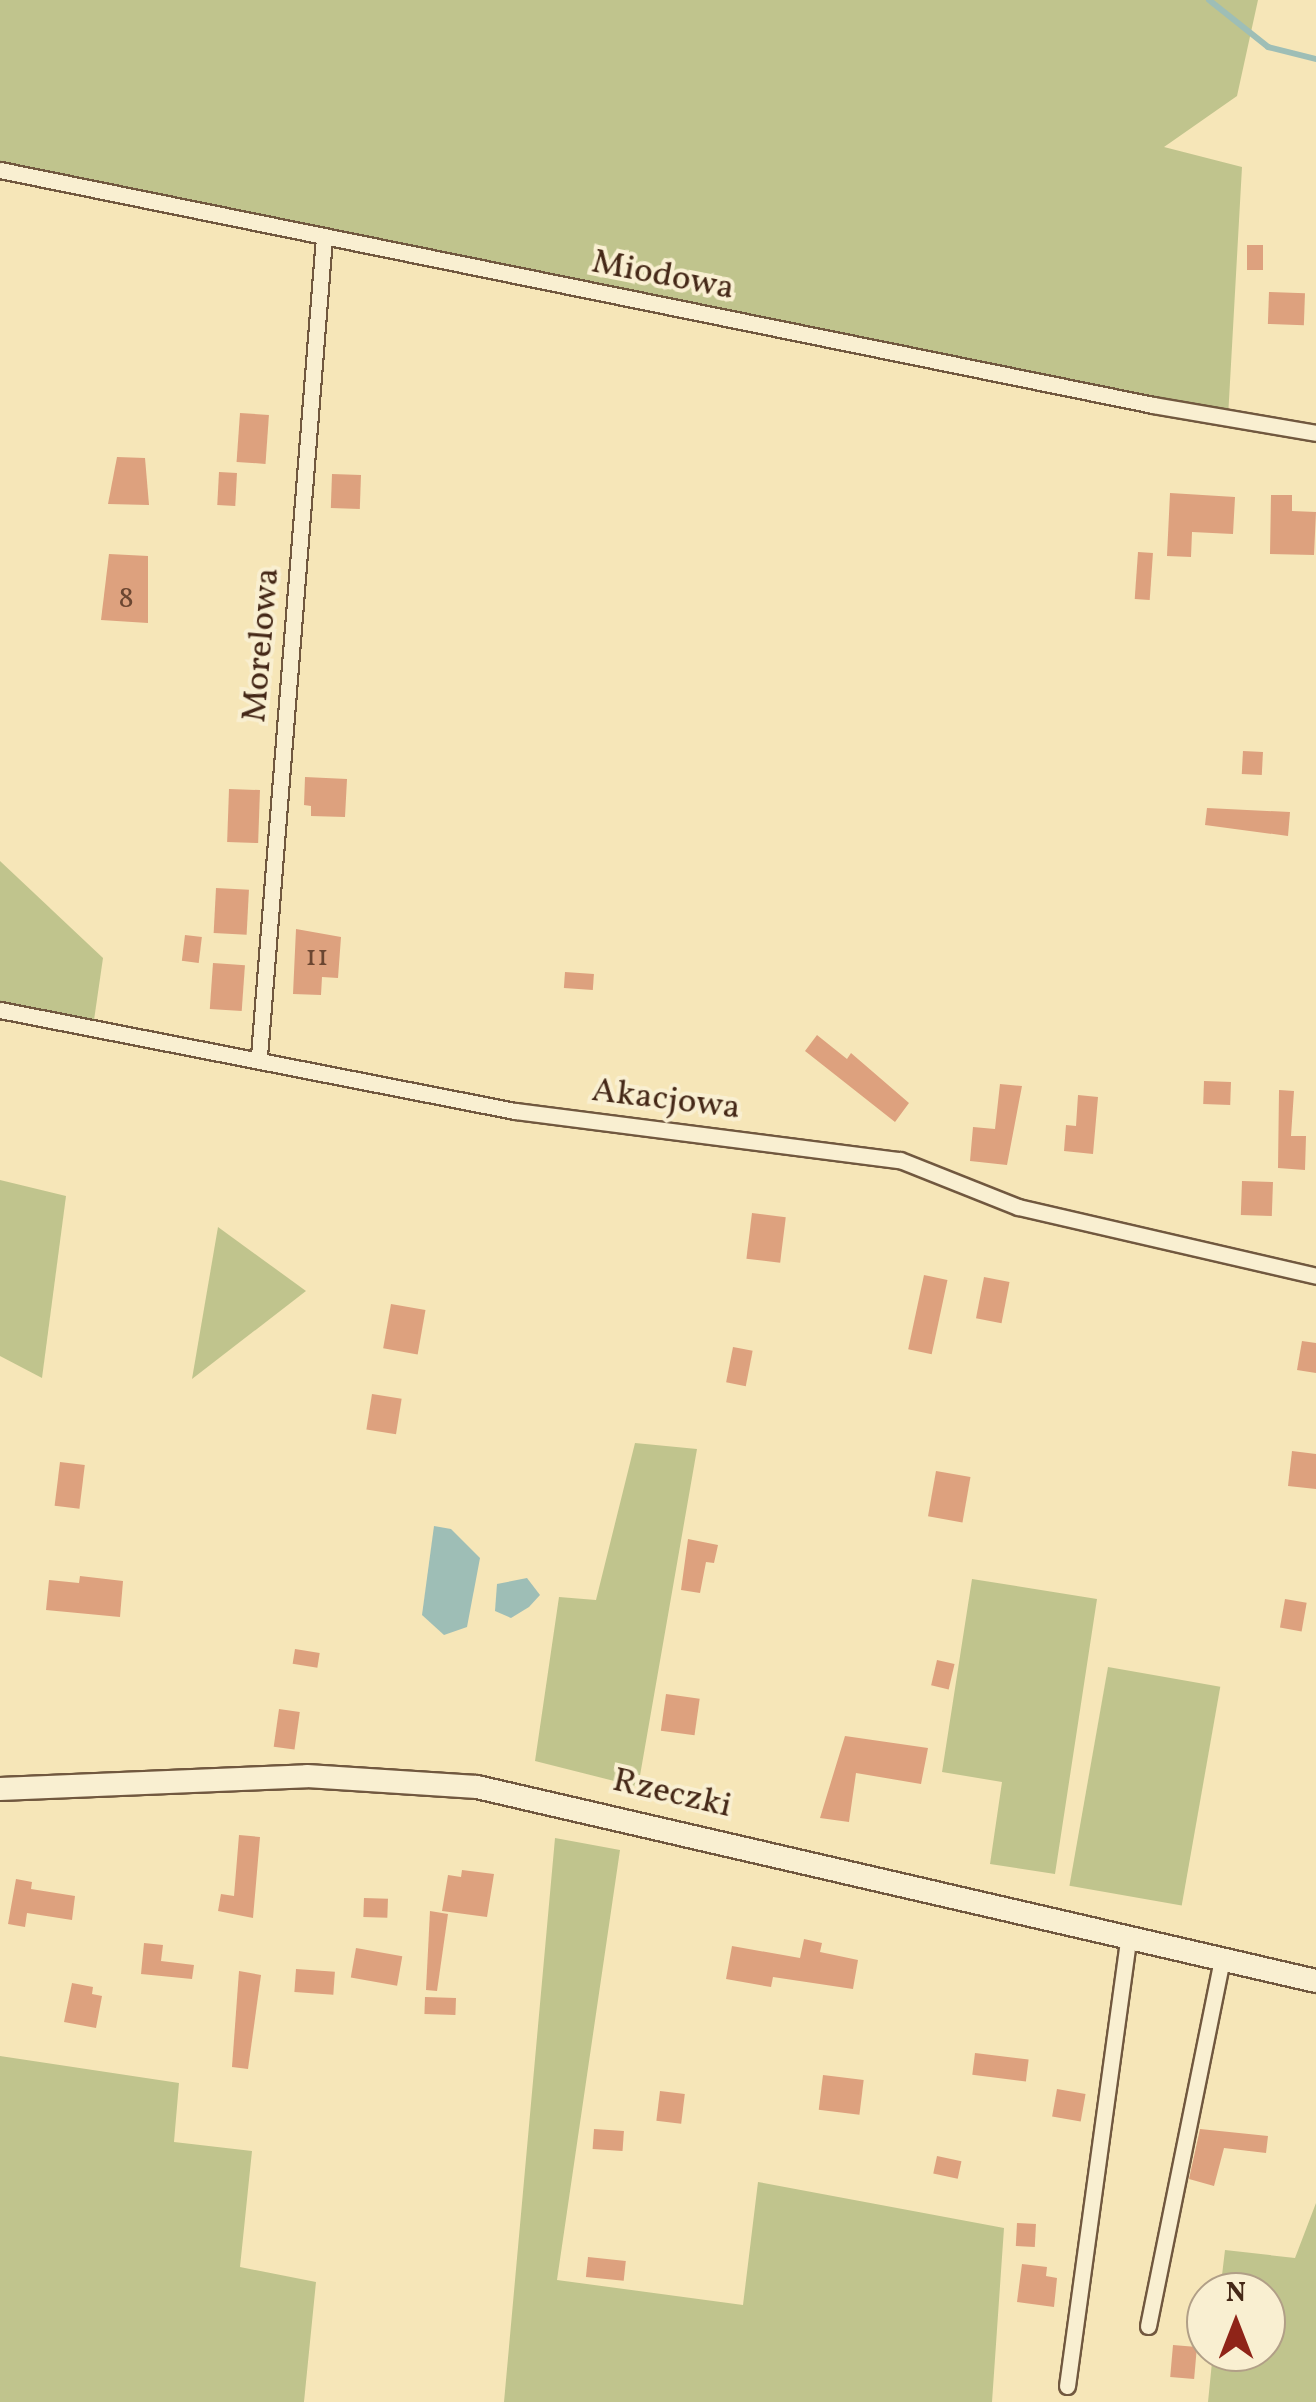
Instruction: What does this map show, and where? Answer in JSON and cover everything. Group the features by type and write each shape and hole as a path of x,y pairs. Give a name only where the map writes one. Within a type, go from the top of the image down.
{"main road":[{"name":"Rzeczki","path":"0,1789 307,1776 418,1779 578,1808 1316,1981"}],"street":[{"name":"Miodowa","path":"0,170 324,238 1316,433"},
{"name":"Morelowa","path":"259,1056 324,238"},
{"name":"Akacjowa","path":"0,1010 259,1056 515,1111 900,1160 1018,1207 1316,1276"},
{"path":"1067,2386 1128,1938"},
{"path":"1148,2326 1222,1960"}],"green space":[{"path":"0,0 1258,0 1237,96 1164,147 1242,167 1228,418 0,171"},
{"path":"0,861 103,958 93,1027 0,1008"},
{"path":"0,1180 66,1196 42,1378 0,1356"},
{"path":"218,1227 306,1291 192,1379"},
{"path":"635,1443 697,1449 638,1787 535,1761 559,1597 596,1600"},
{"path":"972,1579 1097,1599 1055,1874 990,1864 1002,1782 942,1772"},
{"path":"1108,1667 1220,1687 1182,1905 1069,1886"},
{"path":"555,1838 620,1850 557,2280 743,2305 758,2182 1004,2228 992,2402 504,2402"},
{"path":"0,2056 179,2083 174,2142 252,2151 240,2267 316,2282 304,2402 0,2402"},
{"path":"1316,2203 1316,2402 1208,2402 1211,2372 1286,2372 1286,2272 1222,2272 1225,2250 1295,2258"}],"water":[{"path":"434,1526 451,1529 480,1558 467,1627 444,1635 422,1615"},
{"path":"527,1578 540,1595 529,1607 511,1618 495,1611 497,1584"}],"building":[{"path":"1247,245 1263,245 1263,270 1247,270"},
{"path":"1269,292 1305,293 1304,325 1268,324"},
{"path":"240,413 269,415 266,464 237,462"},
{"path":"117,457 145,458 149,505 108,504"},
{"path":"219,472 237,473 235,506 217,505"},
{"path":"332,474 361,475 360,509 331,508"},
{"path":"1170,493 1235,497 1233,534 1192,532 1191,557 1167,556"},
{"path":"1271,495 1292,495 1292,511 1316,512 1314,555 1270,554"},
{"path":"1138,552 1153,553 1150,600 1135,599"},
{"path":"109,554 148,556 148,623 101,620"},
{"path":"1243,751 1263,752 1262,775 1242,774"},
{"path":"305,777 347,779 345,817 311,816 311,806 304,805"},
{"path":"229,789 260,790 258,843 227,842"},
{"path":"1207,808 1290,812 1288,836 1205,825"},
{"path":"216,888 249,890 247,935 214,933"},
{"path":"296,929 341,937 338,978 322,977 321,995 293,994"},
{"path":"185,935 202,937 199,963 182,961"},
{"path":"213,963 245,965 242,1011 210,1009"},
{"path":"565,972 594,974 593,990 564,988"},
{"path":"817,1035 847,1059 851,1053 909,1103 895,1122 805,1051"},
{"path":"1204,1081 1231,1082 1230,1105 1203,1104"},
{"path":"1000,1084 1022,1086 1007,1165 970,1161 973,1127 995,1129"},
{"path":"1279,1090 1294,1091 1291,1136 1306,1136 1305,1170 1278,1168"},
{"path":"1078,1095 1098,1097 1093,1154 1064,1151 1066,1125 1076,1126"},
{"path":"1242,1181 1273,1182 1272,1216 1241,1215"},
{"path":"752,1213 786,1217 780,1263 746,1259"},
{"path":"924,1275 947,1280 932,1354 908,1349"},
{"path":"984,1277 1010,1282 1002,1323 976,1318"},
{"path":"391,1304 425,1310 418,1354 383,1348"},
{"path":"1302,1341 1316,1343 1316,1373 1297,1370"},
{"path":"733,1347 753,1351 746,1386 726,1382"},
{"path":"372,1394 402,1399 396,1434 366,1430"},
{"path":"1292,1451 1316,1454 1316,1489 1288,1486"},
{"path":"60,1462 85,1465 79,1509 55,1506"},
{"path":"936,1471 970,1477 962,1522 928,1516"},
{"path":"688,1539 718,1545 714,1563 706,1562 700,1593 681,1590"},
{"path":"80,1576 123,1581 120,1617 46,1610 49,1580 79,1583"},
{"path":"1285,1599 1307,1603 1302,1631 1280,1628"},
{"path":"295,1649 320,1653 317,1668 293,1664"},
{"path":"937,1660 955,1664 949,1689 931,1685"},
{"path":"666,1694 700,1699 695,1735 661,1731"},
{"path":"279,1709 300,1712 295,1750 274,1747"},
{"path":"845,1736 928,1748 921,1784 856,1773 849,1822 820,1818"},
{"path":"239,1835 260,1837 253,1918 218,1911 221,1894 234,1896"},
{"path":"462,1870 494,1874 487,1917 442,1911 448,1875 461,1877"},
{"path":"16,1879 32,1882 31,1889 75,1896 72,1920 27,1913 25,1927 8,1924"},
{"path":"364,1898 388,1899 387,1918 363,1917"},
{"path":"430,1911 448,1914 437,1991 426,1990"},
{"path":"804,1939 822,1943 820,1952 858,1960 853,1989 773,1977 771,1987 726,1979 732,1946 800,1958"},
{"path":"144,1943 163,1945 161,1961 194,1965 192,1979 141,1974"},
{"path":"356,1948 402,1956 397,1986 351,1978"},
{"path":"296,1969 335,1972 333,1995 294,1992"},
{"path":"239,1971 261,1975 248,2069 232,2067"},
{"path":"72,1983 93,1987 92,1994 102,1996 96,2028 64,2022"},
{"path":"425,1997 456,1998 455,2015 424,2014"},
{"path":"975,2053 1029,2060 1026,2081 972,2075"},
{"path":"823,2075 864,2080 859,2115 819,2110"},
{"path":"1057,2089 1086,2094 1081,2122 1052,2117"},
{"path":"660,2091 685,2094 681,2124 656,2121"},
{"path":"594,2129 624,2131 623,2151 593,2149"},
{"path":"1200,2129 1268,2136 1266,2153 1224,2148 1214,2186 1189,2179"},
{"path":"937,2156 961,2161 958,2179 933,2174"},
{"path":"1017,2223 1036,2224 1035,2247 1016,2246"},
{"path":"588,2257 626,2261 624,2281 586,2277"},
{"path":"1022,2264 1047,2267 1046,2276 1057,2278 1054,2307 1017,2302"},
{"path":"1173,2345 1186,2346 1186,2372 1195,2372 1194,2379 1170,2377"}],"waterway":[{"path":"1209,0 1268,47 1316,59"}]}
